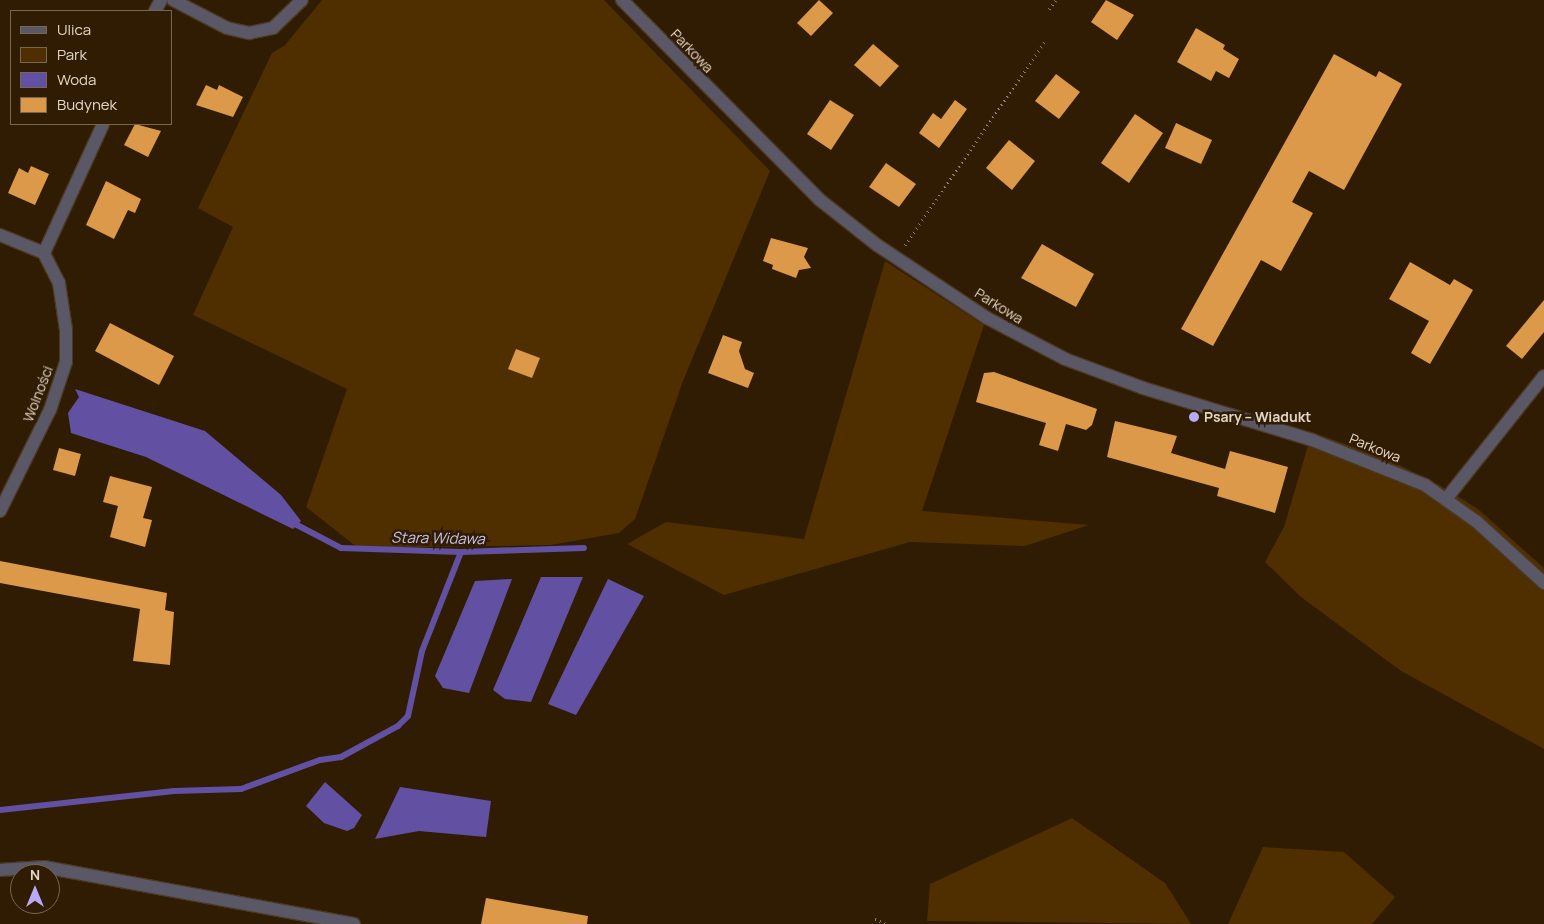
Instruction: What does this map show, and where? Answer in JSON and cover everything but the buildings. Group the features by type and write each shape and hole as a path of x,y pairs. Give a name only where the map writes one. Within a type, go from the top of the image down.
{"street":[{"path":"173,0 228,28 249,33 273,28 302,0"},
{"name":"Parkowa","path":"622,0 771,153 820,200 896,258 987,318 1065,358 1143,388 1344,452 1446,499 1544,583"},
{"path":"0,235 44,253 103,125"},
{"name":"Wolności","path":"0,511 3,498 50,410 66,362 66,330 59,283 44,253"},
{"path":"1446,499 1544,376"},
{"path":"0,870 44,867 354,924"}],"path":[{"path":"1049,8 1056,0"},
{"path":"896,258 1046,40"},
{"path":"875,919 887,924"}],"green space":[{"path":"322,0 604,0 770,171 683,381 635,519 619,533 551,545 358,548 306,507 347,389 193,315 233,227 198,208 272,53 285,45"},
{"path":"885,261 984,325 922,511 1089,525 1025,546 910,542 724,595 627,544 666,522 804,539"},
{"path":"1312,432 1391,461 1441,486 1478,509 1544,568 1544,749 1401,671 1301,597 1265,562 1284,527"},
{"path":"1072,818 1165,883 1191,924 927,921 930,884"},
{"path":"1263,847 1344,852 1395,897 1372,924 1228,924"}],"water":[{"path":"75,389 205,431 281,495 301,521 293,529 146,457 71,433 68,413 79,397"},
{"path":"541,577 583,577 531,702 505,699 493,690"},
{"path":"512,579 469,693 443,688 435,676 475,581"},
{"path":"608,579 644,596 576,715 548,704"},
{"path":"325,782 362,815 354,828 347,831 324,823 306,806"},
{"path":"400,787 491,801 486,837 419,831 375,839"}],"waterway":[{"name":"Stara Widawa","path":"297,525 341,548 461,552 584,548"},
{"path":"0,810 174,791 241,789 320,760 341,757 398,726 408,716 422,651 461,552"}],"place":[{"name":"Psary – Wiadukt","path":"1194,417"}]}
